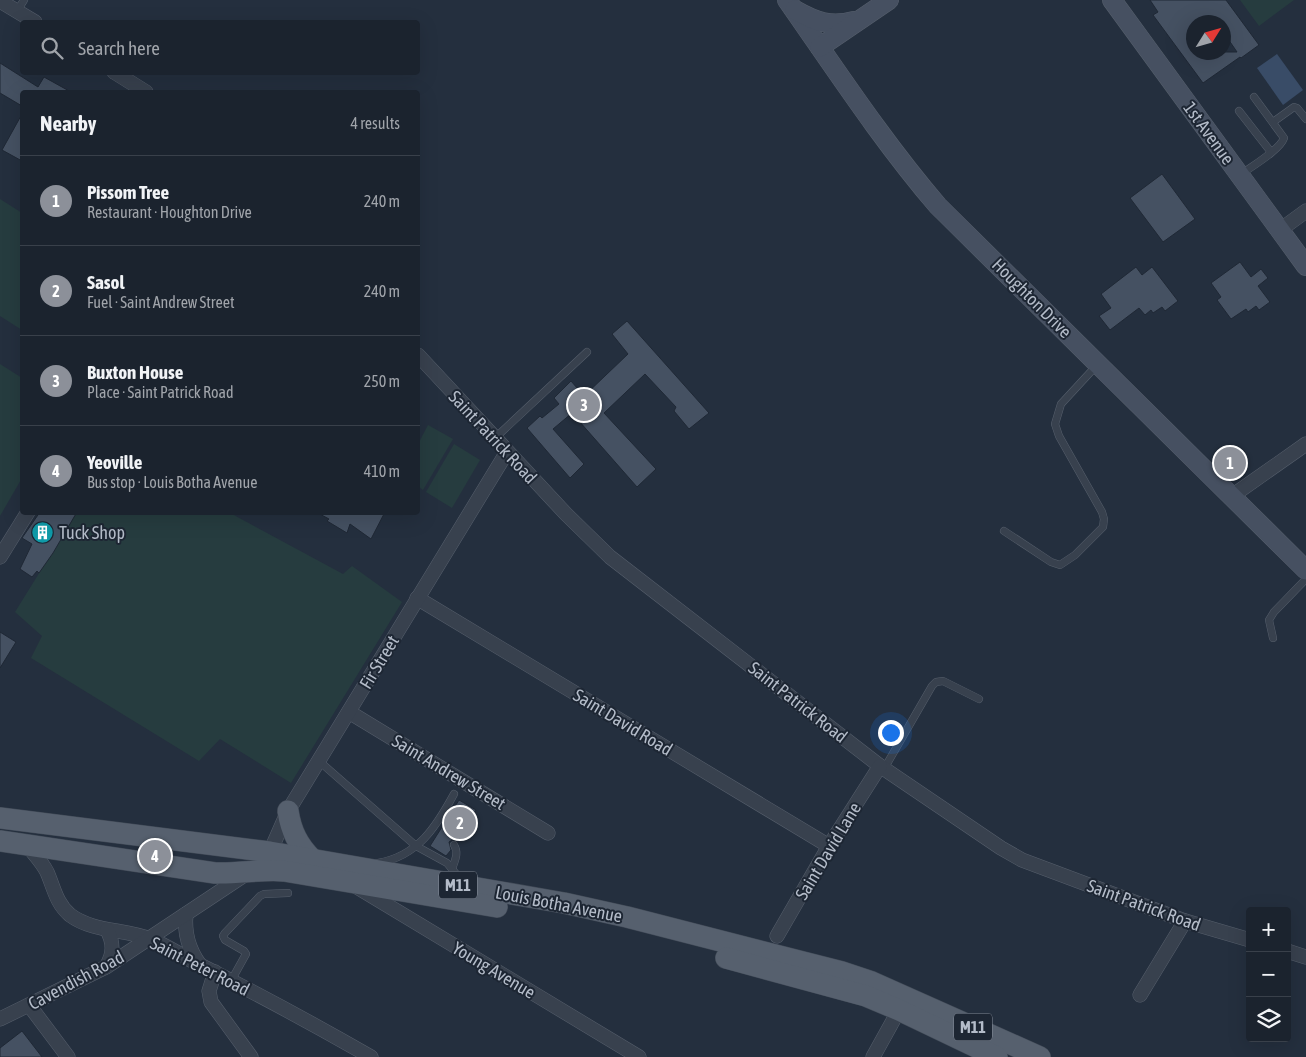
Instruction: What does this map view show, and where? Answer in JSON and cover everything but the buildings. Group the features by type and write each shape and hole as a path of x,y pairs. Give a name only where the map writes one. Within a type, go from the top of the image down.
{"main road":[{"path":"288,811 293,832 304,851 312,859"},
{"name":"Louis Botha Avenue","path":"0,818 312,859 344,874 623,930 866,996 997,1057"},
{"name":"Louis Botha Avenue","path":"0,841 215,873 284,871 344,874 466,886 564,903 627,917 842,972 872,982 1040,1057"}],"street":[{"path":"820,48 889,0"},
{"name":"1st Avenue","path":"1112,0 1306,266"},
{"path":"0,1 21,6 33,20"},
{"path":"790,4 812,20 827,24 843,24 863,19"},
{"name":"Houghton Drive","path":"790,4 917,181 938,206 1306,570"},
{"path":"119,75 143,90"},
{"path":"1280,230 1306,211"},
{"name":"Saint Patrick Road","path":"420,357 507,452 610,557 882,768 1000,848 1022,860 1185,921 1246,939"},
{"path":"1232,496 1306,444"},
{"name":"Fir Street","path":"250,871 270,852 288,811 507,452"},
{"path":"0,557 26,515"},
{"name":"Saint David Road","path":"417,598 829,846"},
{"name":"Saint Andrew Street","path":"349,712 548,832"},
{"name":"Saint David Lane","path":"777,936 829,846 882,768"},
{"name":"Saint Peter Road","path":"27,845 41,862 60,904 69,914 79,920 107,930 149,939 371,1057"},
{"name":"Cavendish Road","path":"0,1019 106,967 250,871"},
{"name":"Young Avenue","path":"344,874 639,1057"},
{"path":"186,914 185,926 189,945 200,965"},
{"path":"1140,995 1185,921"},
{"path":"106,967 113,949 112,939 107,930"},
{"path":"1290,952 1306,957"},
{"path":"214,972 209,991 211,1002 252,1057"},
{"path":"28,1005 68,1057"},
{"path":"873,1057 899,1010"}],"lane":[{"path":"1240,175 1281,144 1284,138 1254,97"},
{"path":"1273,122 1294,108 1297,108 1306,118"},
{"path":"1239,110 1271,152"},
{"path":"495,438 587,352"},
{"path":"1004,531 1051,562 1060,564 1075,555 1103,527 1104,519 1102,512 1059,436 1055,424 1061,404 1098,364"},
{"path":"1273,638 1269,620 1274,612 1306,579"},
{"path":"882,768 936,682 943,681 979,699"},
{"path":"320,761 416,846 441,859 466,886"},
{"path":"344,874 370,864 392,860 416,846 435,832 454,794"},
{"path":"452,869 457,856 457,850 454,845"},
{"path":"231,981 246,954 225,940 224,936 260,896 264,894 288,893"}],"green space":[{"path":"1240,0 1294,0 1259,26"},
{"path":"0,199 20,212 20,329 0,316"},
{"path":"0,364 20,377 20,481 0,516"},
{"path":"428,425 453,439 423,490 420,488 420,440"},
{"path":"454,444 480,460 452,508 426,492"},
{"path":"75,515 234,515 343,574 352,566 402,602 291,783 220,739 199,761 31,658 42,636 15,612"}],"water":[{"path":"1277,54 1303,90 1283,105 1257,68"}],"place":[{"name":"Buxton House","path":"584,405"},
{"name":"Pissom Tree","path":"1230,463"},
{"name":"Tuck Shop","path":"43,532"},
{"name":"Sasol","path":"460,823"},
{"name":"Yeoville","path":"155,856"}]}
